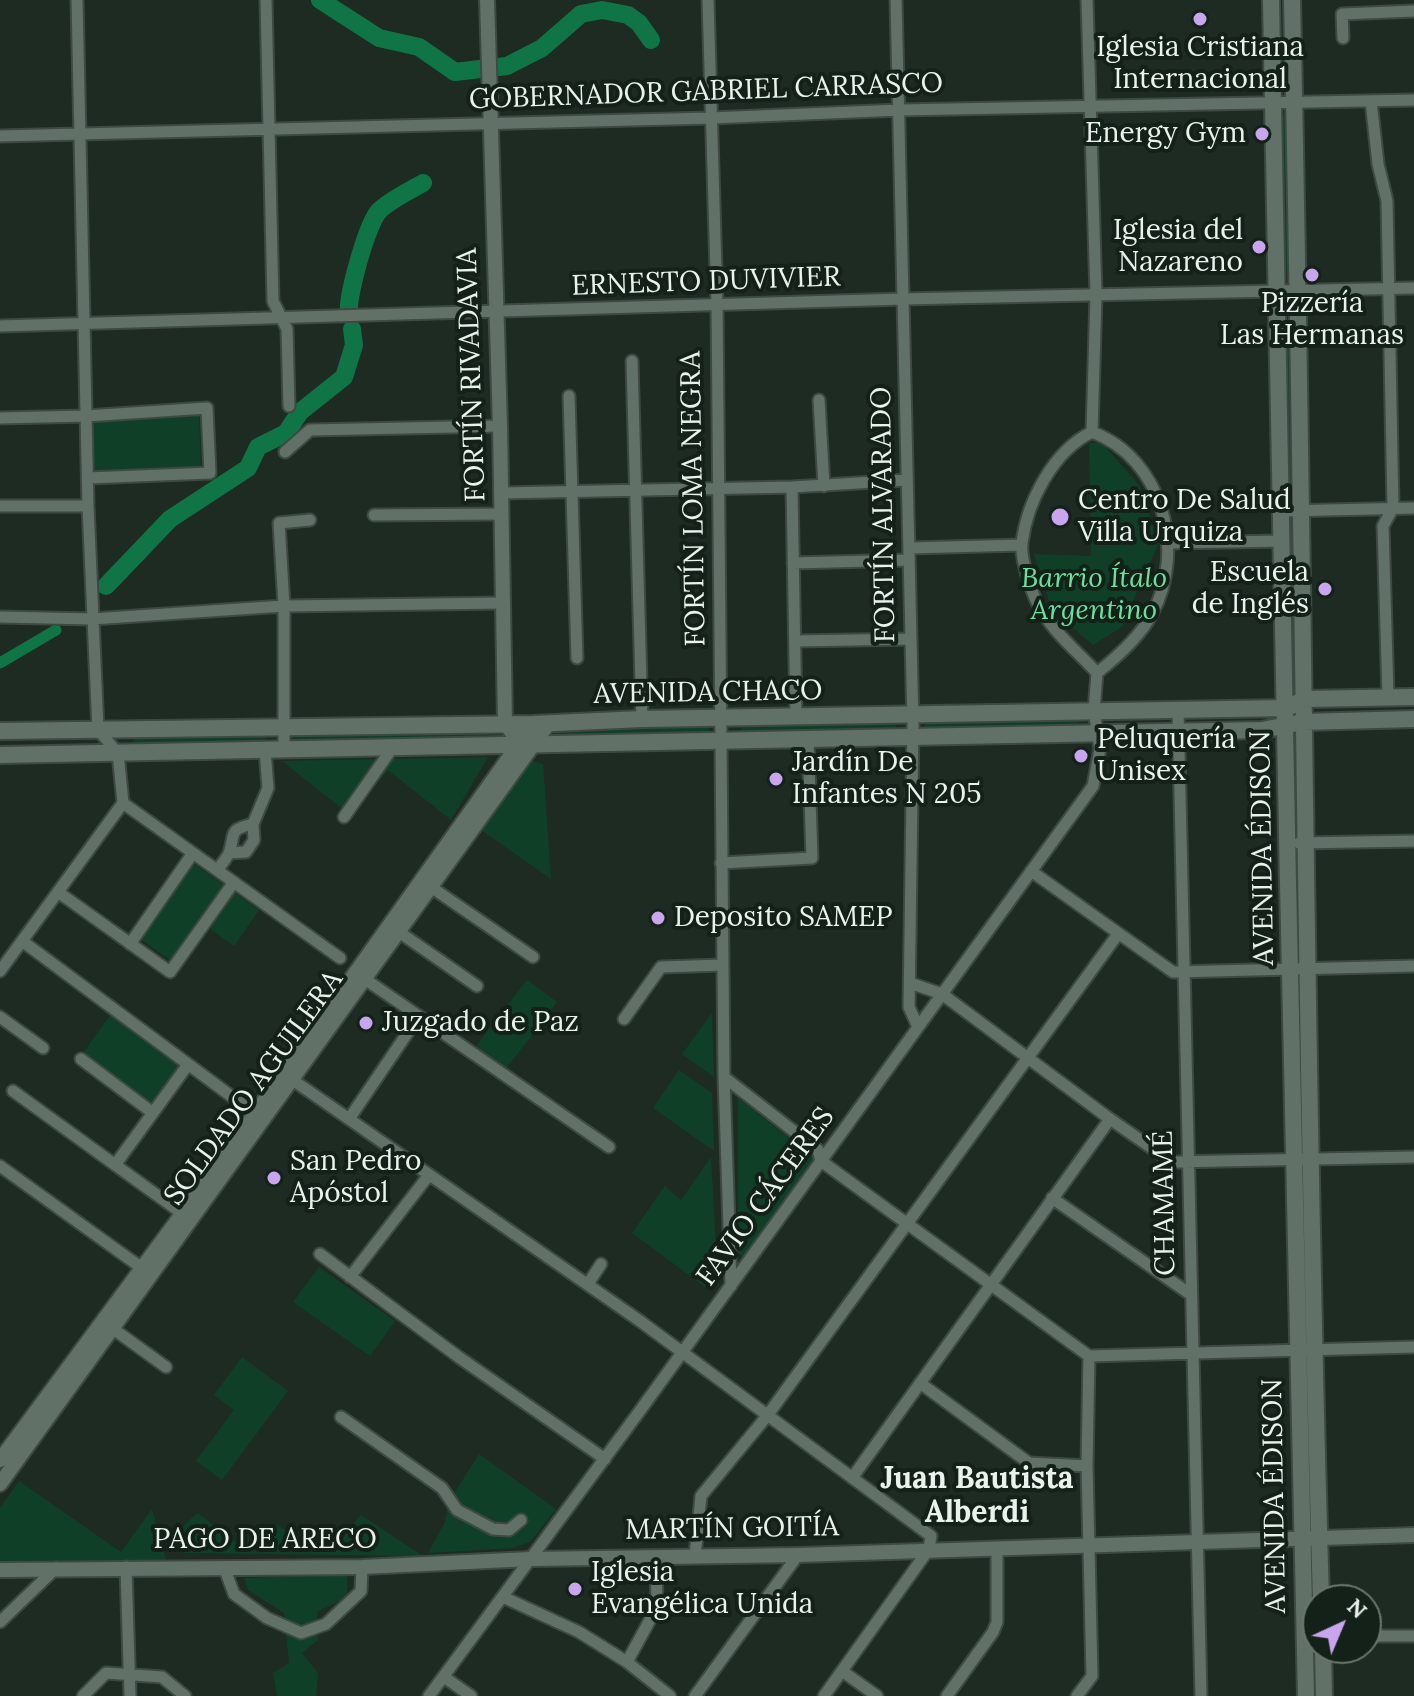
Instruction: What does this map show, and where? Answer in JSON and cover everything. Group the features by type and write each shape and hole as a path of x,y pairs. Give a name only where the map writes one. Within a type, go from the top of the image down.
{"main road":[{"name":"AVENIDA ÉDISON","path":"1271,0 1287,708 1295,724"},
{"name":"AVENIDA ÉDISON","path":"1292,0 1300,291 1305,699 1295,724 1297,843 1291,970 1316,1348 1321,1584"},
{"name":"AVENIDA CHACO","path":"0,731 1287,708 1305,699 1414,697"},
{"name":"AVENIDA CHACO","path":"0,755 1262,730 1295,724 1414,719"},
{"name":"AVENIDA ÉDISON","path":"1297,843 1309,967 1298,1349 1301,1540 1306,1584"},
{"name":"AVENIDA ÉDISON","path":"1306,1696 1309,1664"},
{"path":"1323,1664 1324,1696"}],"street":[{"path":"0,971 123,803 118,753 98,730 88,506 77,0"},
{"path":"266,0 273,301 287,329 289,406"},
{"name":"FORTÍN RIVADAVIA","path":"487,0 505,723"},
{"name":"FORTÍN LOMA NEGRA","path":"708,0 717,305 719,740 724,1077 731,1286"},
{"name":"FORTÍN ALVARADO","path":"896,0 913,716 909,1007 918,1027"},
{"path":"1087,0 1096,295 1092,432"},
{"path":"1343,38 1342,14 1414,11"},
{"name":"GOBERNADOR GABRIEL CARRASCO","path":"0,136 711,118 900,110 1414,100"},
{"path":"1371,101 1378,164 1387,201 1393,508 1383,526 1388,697"},
{"name":"ERNESTO DUVIVIER","path":"0,326 85,326 903,299 1414,288"},
{"path":"632,361 642,719"},
{"path":"569,396 577,658"},
{"path":"819,400 824,486"},
{"path":"0,418 207,408 210,473 88,478"},
{"path":"285,452 310,430 500,426"},
{"path":"1092,432 1109,439 1127,453 1153,487 1169,543 1167,575 1152,615 1118,656 1097,673 1037,605 1022,545 1031,505 1043,483 1077,439 1092,432"},
{"path":"501,493 824,486 907,480"},
{"path":"792,487 796,718"},
{"path":"0,506 88,506"},
{"path":"1283,511 1414,508"},
{"path":"374,515 502,514"},
{"path":"284,749 284,606 279,523 310,520"},
{"path":"1169,543 1282,541"},
{"path":"793,563 1022,545"},
{"path":"0,617 92,619 284,606 502,603"},
{"path":"795,641 911,639"},
{"name":"FAVIO CÁCERES","path":"429,1696 605,1459 1093,786 1100,749 1094,711 1097,673"},
{"name":"CHAMAMÉ","path":"1178,709 1201,1696"},
{"path":"505,723 527,743"},
{"name":"SOLDADO AGUILERA","path":"0,1460 147,1271 541,723"},
{"path":"721,863 812,858 808,739"},
{"name":"SOLDADO AGUILERA","path":"360,976 399,932 527,743"},
{"path":"344,817 393,747"},
{"path":"217,870 229,853 231,837 239,827 253,824 268,788 265,750"},
{"path":"123,803 340,958"},
{"path":"1297,843 1414,841"},
{"path":"130,944 193,853"},
{"path":"1031,871 1173,972 1414,966"},
{"path":"58,892 170,972 234,882"},
{"path":"431,887 533,957"},
{"path":"399,932 477,986"},
{"path":"695,1556 701,1496 767,1416 1118,934"},
{"path":"22,941 254,1113"},
{"path":"624,1019 661,967 723,965"},
{"path":"360,976 609,1147"},
{"path":"910,983 942,994 1172,1162 1414,1157"},
{"path":"349,1119 419,1016"},
{"path":"0,1017 43,1048"},
{"path":"81,1059 153,1113"},
{"path":"115,1165 187,1066"},
{"path":"287,1077 588,1284 931,1536 929,1549 824,1696"},
{"name":"SOLDADO AGUILERA","path":"0,1484 112,1328 183,1214 212,1182 254,1113 287,1077"},
{"path":"724,1077 818,1150 821,1161 1089,1356 1414,1347"},
{"path":"13,1091 183,1214"},
{"path":"852,1478 1110,1119"},
{"path":"0,1166 147,1271"},
{"path":"350,1277 429,1175"},
{"path":"1052,1198 1190,1294"},
{"path":"320,1254 510,1394 605,1459"},
{"path":"588,1284 601,1264"},
{"path":"112,1328 166,1367"},
{"path":"1077,1696 1092,1676 1087,1466 1089,1356"},
{"path":"920,1383 1029,1463 1087,1466"},
{"path":"341,1417 442,1488 457,1510 493,1529 509,1530 521,1520"},
{"name":"MARTÍN GOITÍA","path":"531,1559 798,1555 1414,1535"},
{"path":"947,1696 997,1622 997,1548"},
{"path":"695,1696 798,1555"},
{"path":"627,1662 657,1607 656,1557"},
{"name":"PAGO DE ARECO","path":"0,1570 362,1567 531,1559"},
{"path":"126,1567 130,1696"},
{"path":"224,1567 234,1594 267,1618 301,1633 326,1624 361,1591 362,1567"},
{"path":"0,1622 56,1568"},
{"path":"503,1597 579,1632 627,1662 670,1696"},
{"path":"1382,1636 1414,1636"},
{"path":"842,1671 877,1696"},
{"path":"83,1696 106,1673 162,1677 185,1696"},
{"path":"444,1677 471,1696"}],"green space":[{"path":"1281,115 1289,115 1291,270 1282,271"},
{"path":"1284,319 1292,319 1296,492 1288,493"},
{"path":"199,413 201,470 95,473 91,419"},
{"name":"Barrio Ítalo Argentino","path":"1101,442 1139,485 1159,542 1122,627 1093,645 1052,610 1034,554 1091,556 1089,443"},
{"path":"1079,718 1079,728 925,730 925,721"},
{"path":"896,721 896,731 742,733 742,723"},
{"path":"709,725 709,734 555,736 554,727"},
{"path":"481,729 481,739 291,741 291,732"},
{"path":"266,731 266,741 134,745 134,735"},
{"path":"488,757 451,820 388,770 350,815 282,761"},
{"path":"530,760 543,764 551,879 481,830"},
{"path":"193,863 259,910 234,946 199,921 170,960 139,938"},
{"path":"527,980 557,1002 506,1069 476,1046"},
{"path":"712,1013 714,1077 682,1054"},
{"path":"111,1014 180,1065 151,1104 83,1053"},
{"path":"679,1070 712,1093 714,1151 653,1108"},
{"path":"738,1098 817,1160 743,1258 738,1252"},
{"path":"711,1157 717,1266 705,1287 632,1233 665,1186 681,1200"},
{"path":"319,1267 395,1321 370,1356 293,1302"},
{"path":"242,1357 288,1391 222,1480 196,1461 234,1410 214,1395"},
{"path":"479,1454 556,1509 531,1541 512,1548 428,1553 445,1522 448,1503"},
{"path":"19,1481 121,1552 152,1509 166,1560 0,1561 0,1508"},
{"path":"198,1513 247,1552 276,1524 319,1551 334,1549 361,1515 423,1556 184,1553 183,1526"},
{"path":"347,1574 347,1597 317,1612 318,1640 302,1653 318,1673 316,1696 277,1696 273,1673 289,1663 284,1613 248,1590 244,1578"}],"waterway":[{"path":"320,0 379,38 419,47 455,72 480,69"},
{"path":"499,67 542,48 581,14 602,10 628,15 639,23 651,40"},
{"path":"349,312 359,259 375,217 390,202 423,183"},
{"path":"106,586 170,519 248,468 258,447 286,433 300,412 344,377 354,345 352,329"},
{"path":"0,663 56,630"}],"place":[{"name":"Iglesia Cristiana Internacional","path":"1200,19"},
{"name":"Energy Gym","path":"1262,134"},
{"name":"Iglesia del Nazareno","path":"1259,247"},
{"name":"Pizzería Las Hermanas","path":"1312,275"},
{"name":"Centro De Salud Villa Urquiza","path":"1060,517"},
{"name":"Escuela de Inglés","path":"1325,589"},
{"name":"Peluquería Unisex","path":"1081,756"},
{"name":"Jardín De Infantes N 205","path":"776,779"},
{"name":"Deposito SAMEP","path":"658,918"},
{"name":"Juzgado de Paz","path":"366,1023"},
{"name":"San Pedro Apóstol","path":"274,1178"},
{"name":"Iglesia Evangélica Unida","path":"575,1589"}],"district":[{"name":"Juan Bautista Alberdi","path":"977,1496"}]}
